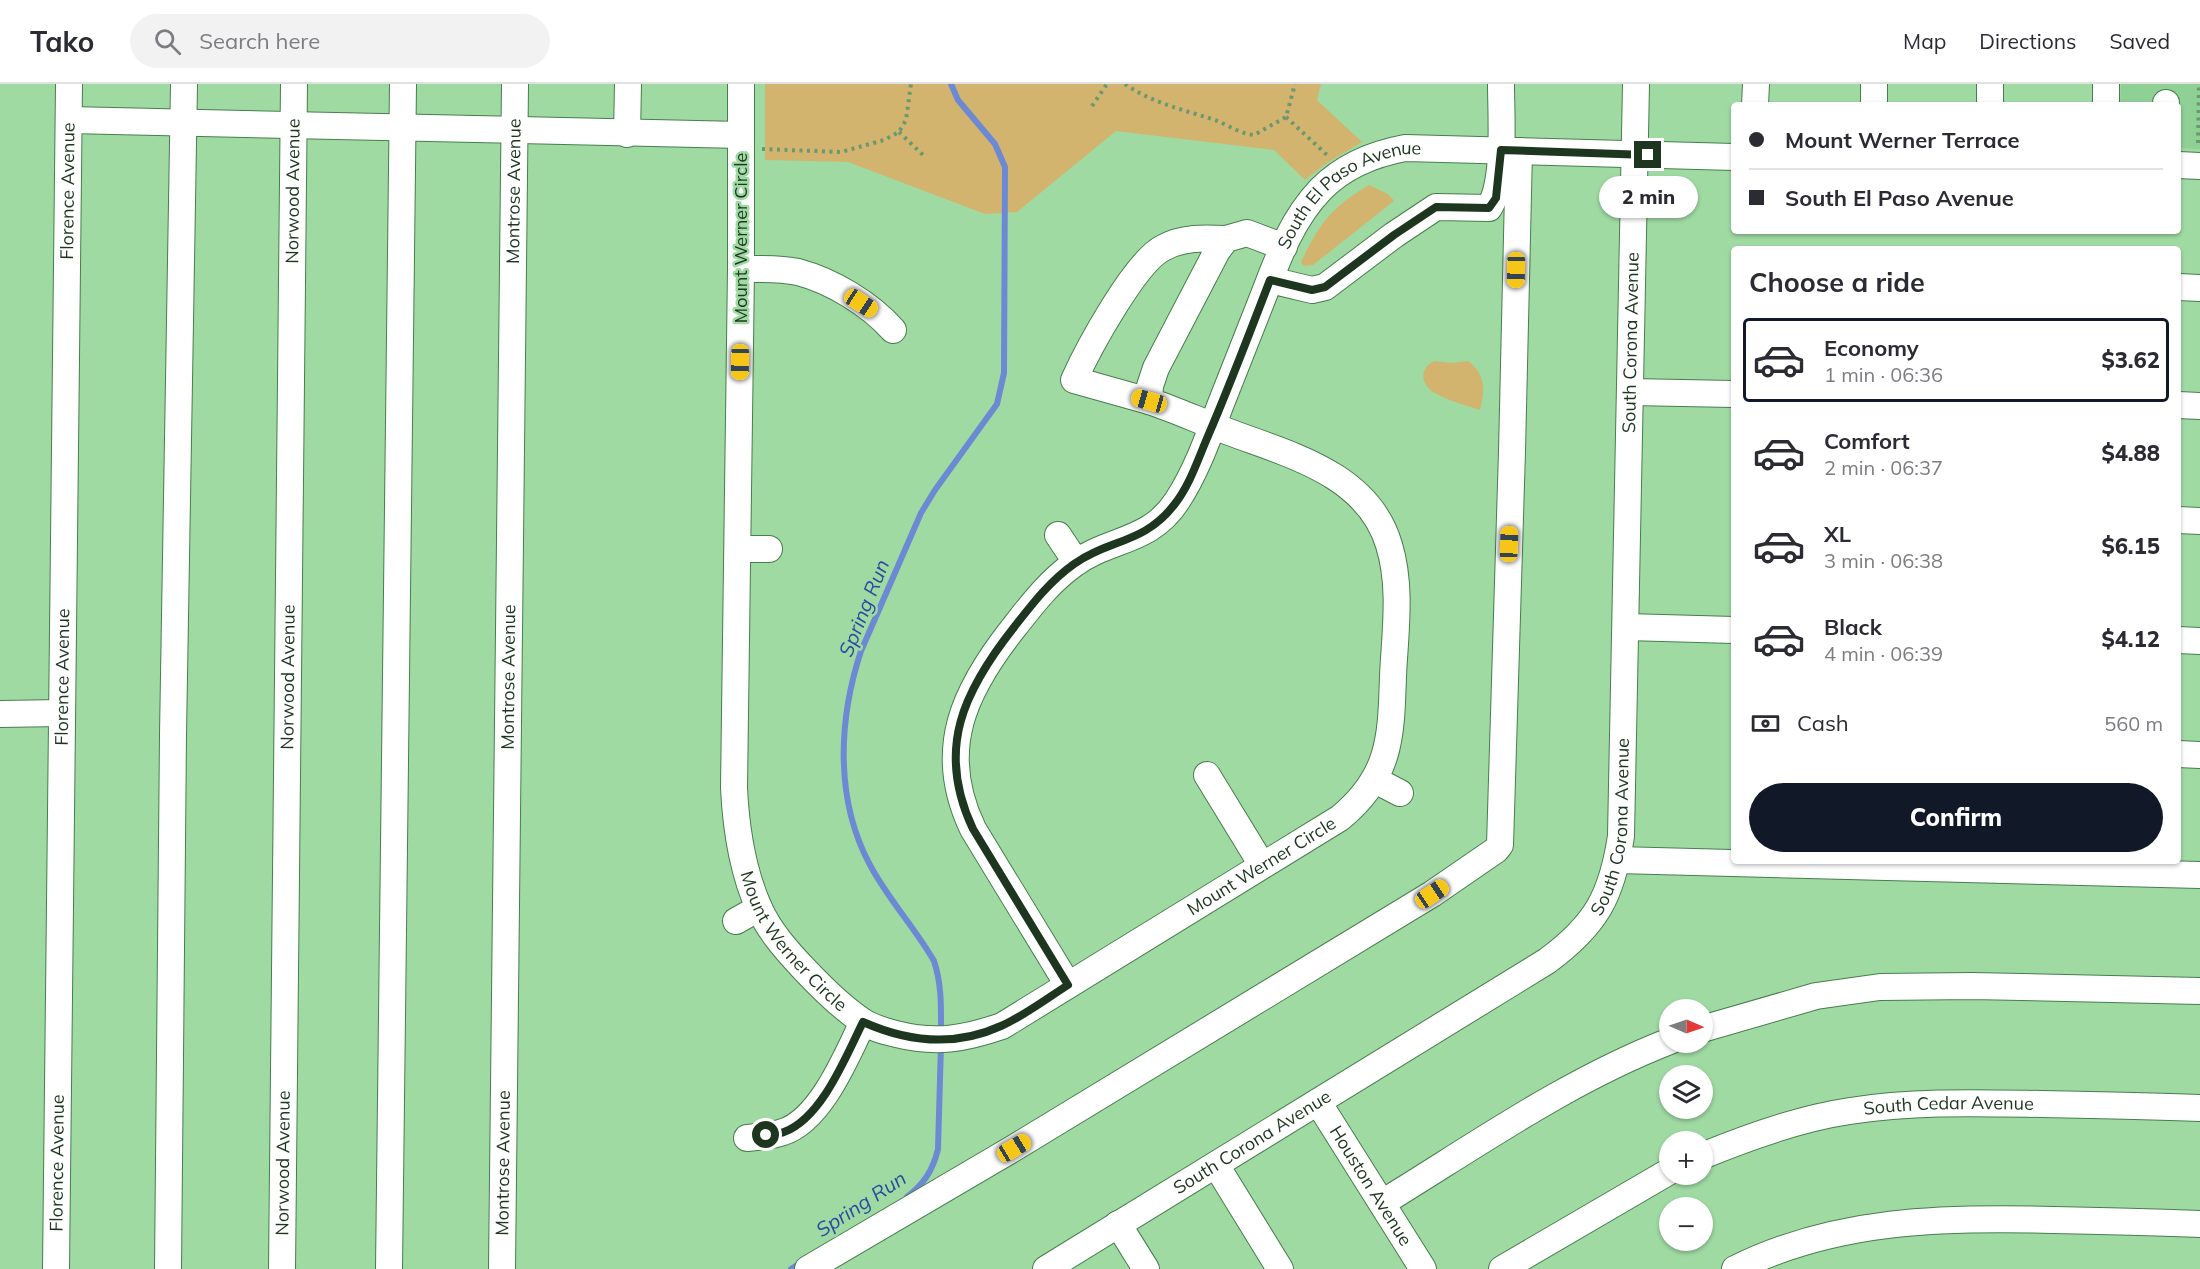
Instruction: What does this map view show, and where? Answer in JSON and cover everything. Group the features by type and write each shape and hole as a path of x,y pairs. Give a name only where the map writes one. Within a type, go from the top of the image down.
{"street":[{"name":"Florence Avenue","path":"56,1269 69,84"},
{"path":"168,1269 184,84"},
{"name":"Norwood Avenue","path":"282,1269 294,84"},
{"path":"389,1269 403,84"},
{"name":"Montrose Avenue","path":"502,1269 515,84"},
{"path":"627,134 628,84"},
{"name":"Mount Werner Circle","path":"741,84 751,142 741,269 735,808 740,849 759,908 773,934 823,990 863,1022 883,1031 927,1040 953,1040 1002,1026 1340,818 1356,805 1375,780 1388,747 1392,725 1396,583 1382,508 1314,464 1149,401 1074,380 1086,354 1140,268 1160,249 1179,241 1202,238 1226,239"},
{"path":"808,1269 1014,1148 1432,894 1500,845 1512,463 1510,150 1501,84"},
{"name":"South Corona Avenue","path":"1046,1269 1547,962 1585,929 1610,885 1621,836 1636,84"},
{"path":"1755,102 1756,84"},
{"path":"1874,84 1874,102"},
{"path":"1990,84 1990,102"},
{"path":"2106,84 2106,102"},
{"path":"69,120 627,134 751,142"},
{"name":"South El Paso Avenue","path":"1068,985 973,829 964,810 957,787 955,764 956,742 961,719 969,694 984,666 1046,587 1076,562 1142,534 1162,519 1175,504 1188,484 1213,426 1284,247 1294,225 1309,202 1341,172 1361,160 1405,148 1731,157"},
{"path":"1270,280 1312,290 1325,287 1394,235 1436,207 1489,208 1496,198 1510,150"},
{"path":"2181,164 2199,155"},
{"path":"1149,401 1150,386 1156,369 1217,251 1226,239 1247,233 1284,247"},
{"path":"741,269 796,272 818,278 880,316 893,330"},
{"path":"2181,287 2200,288"},
{"path":"1631,392 1731,394"},
{"path":"2181,405 2200,406"},
{"path":"2181,520 2200,521"},
{"path":"1058,535 1076,562"},
{"path":"738,549 769,549"},
{"path":"1626,627 1731,630"},
{"path":"2181,640 2200,641"},
{"path":"0,714 62,713"},
{"path":"2181,754 2200,755"},
{"path":"1207,776 1262,865"},
{"path":"1375,780 1400,793"},
{"path":"1617,860 1731,863"},
{"path":"1784,864 2200,874"},
{"path":"736,921 759,908"},
{"path":"1713,1026 1816,996 1880,987 1972,986 2200,991"},
{"path":"747,1138 784,1132 802,1121 816,1107 863,1022"},
{"path":"1382,1203 1535,1108 1588,1079 1659,1046"},
{"name":"Houston Avenue","path":"1318,1102 1423,1269"},
{"name":"South Cedar Avenue","path":"1713,1152 1773,1131 1848,1111 1893,1106 1954,1102 2200,1108"},
{"path":"1216,1165 1280,1269"},
{"path":"1502,1269 1659,1177"},
{"path":"1735,1269 1776,1250 1816,1237 1857,1228 1928,1220 1970,1218 2200,1224"},
{"path":"1118,1224 1146,1269"}],"path":[{"path":"751,142 841,152 884,141 899,132 906,120 912,84"},
{"path":"1092,106 1107,84"},
{"path":"1125,84 1145,96 1215,120 1249,135 1259,133 1286,117 1295,84"},
{"path":"2199,84 2199,155"},
{"path":"1286,117 1330,157"},
{"path":"899,132 924,156"}],"shaded area":[{"path":"765,84 1321,84 1317,100 1362,142 1327,163 1305,180 1274,150 1116,131 1017,212 985,214 848,162 765,160"},
{"path":"2121,84 2200,84 2200,149 2181,148 2181,102 2120,102"},
{"path":"1369,185 1388,194 1394,201 1313,265 1304,266 1301,262 1314,236 1328,217 1345,201"},
{"path":"1434,361 1451,363 1468,361 1474,366 1483,383 1480,410 1444,397 1429,388 1423,376 1426,368"}],"waterway":[{"name":"Spring Run","path":"941,1034 940,988 934,961 870,865 851,814 844,760 848,705 861,651 921,513 997,404 1004,373 1005,167 995,144 958,100 951,84"},
{"name":"Spring Run","path":"907,1197 927,1176 938,1149 941,1044"},
{"name":"Spring Run","path":"791,1269 802,1262"}],"route":[{"path":"766,1135 784,1132 802,1121 816,1107 847,1055 863,1022 883,1031 905,1036 927,1040 953,1040 1002,1026 1068,985 973,829 964,810 957,787 955,764 956,742 961,719 969,694 984,666 1046,587 1076,562 1142,534 1162,519 1175,504 1188,484 1213,426 1270,280 1312,290 1325,287 1394,235 1436,207 1489,208 1496,198 1501,150 1648,155"}]}
